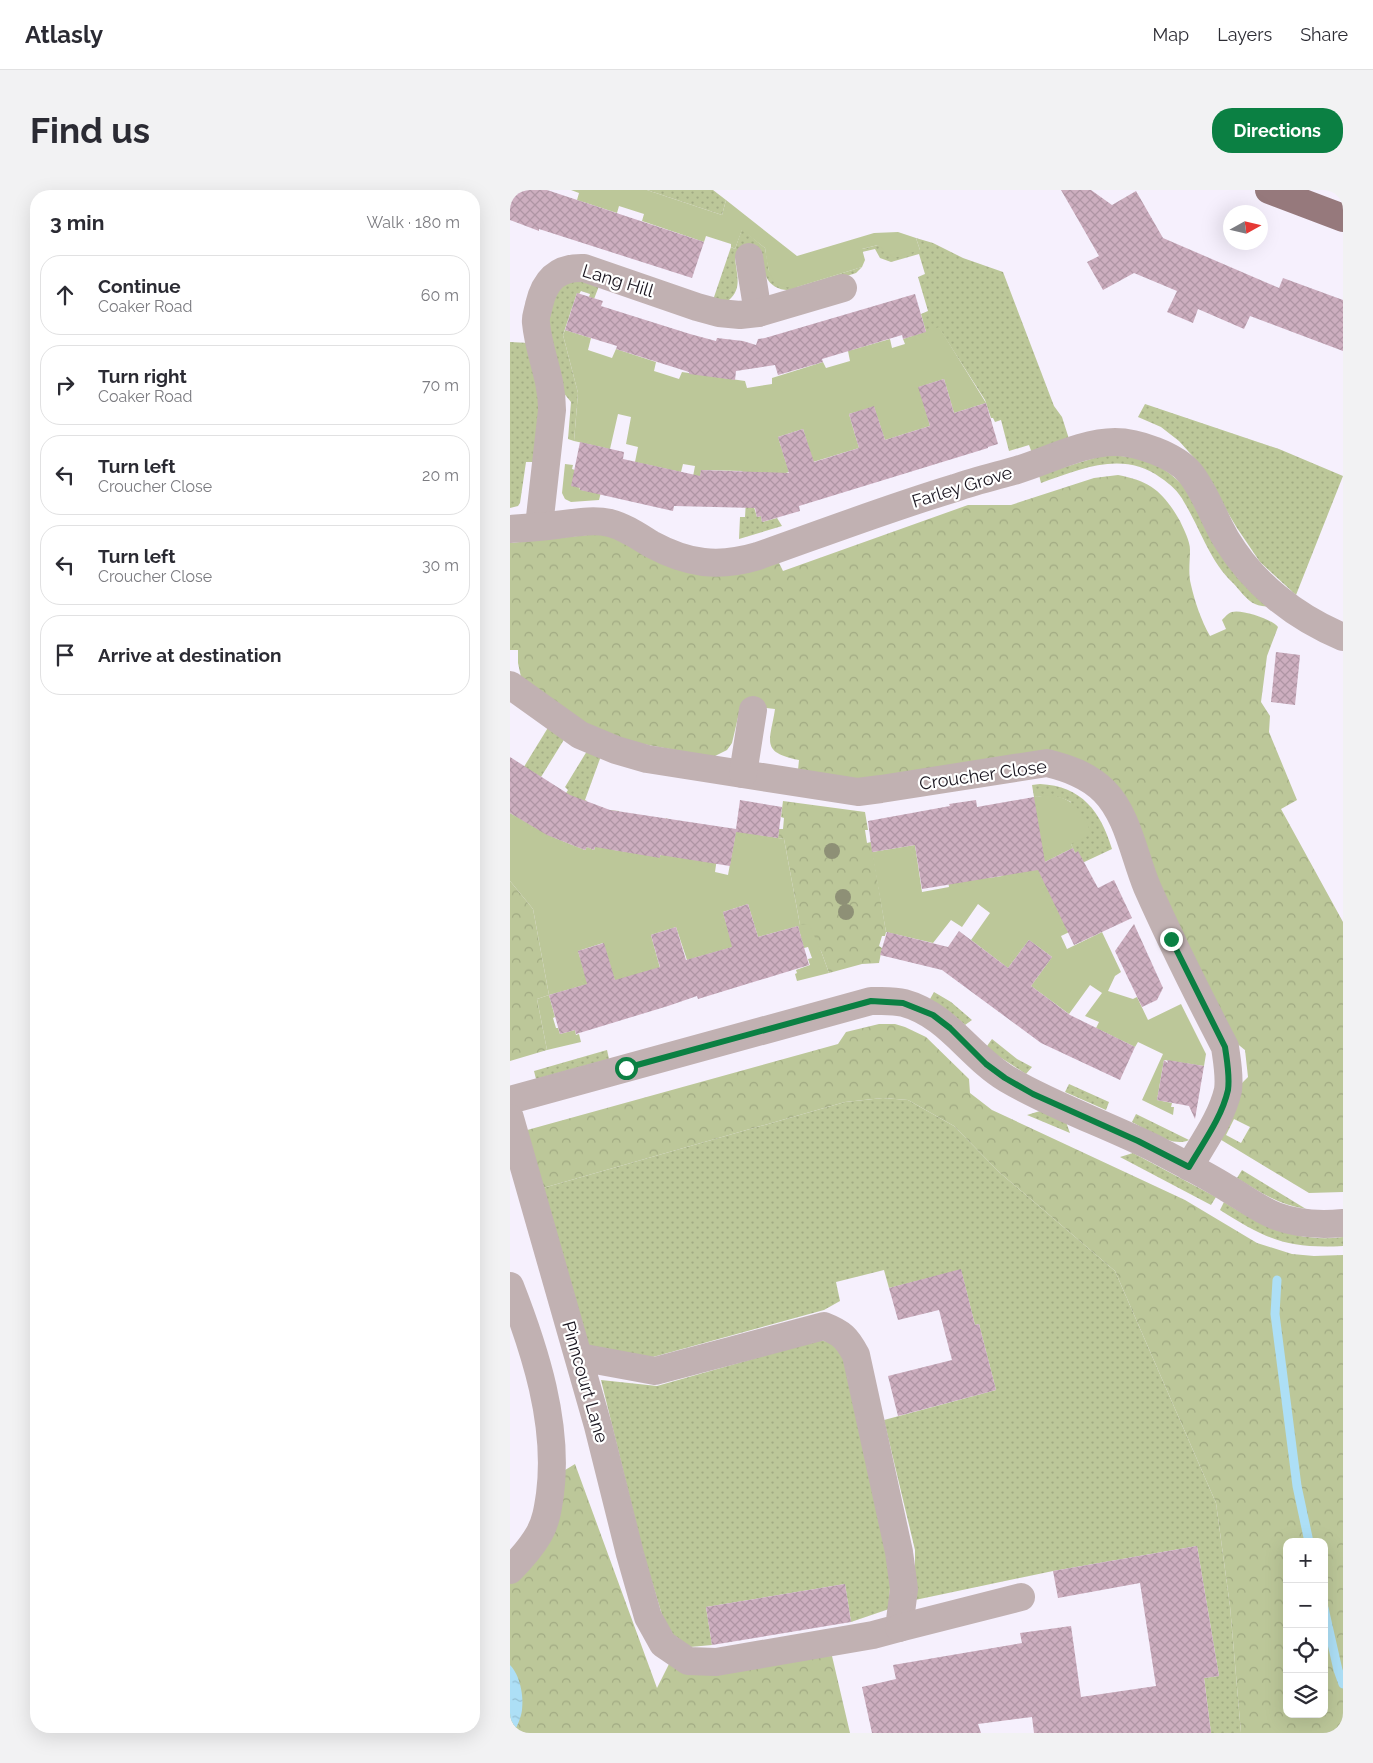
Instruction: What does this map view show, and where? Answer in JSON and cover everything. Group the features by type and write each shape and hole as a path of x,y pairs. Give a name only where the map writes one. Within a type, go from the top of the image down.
{"main road":[{"path":"1269,190 1343,218"}],"street":[{"path":"749,257 758,313"},
{"name":"Lang Hill","path":"539,526 552,394 536,322 542,291 556,275 567,269 584,268 719,313 740,315 758,313 843,288"},
{"name":"Farley Grove","path":"510,529 592,521 609,523 629,531 668,552 689,560 713,564 727,563 758,556 955,488 1092,445 1113,442 1123,443 1161,453 1188,471 1208,500 1225,537 1236,554 1261,584 1290,608 1343,637"},
{"name":"Croucher Close","path":"510,684 572,729 601,745 647,759 863,792 1047,763 1073,770 1087,778 1103,790 1116,805 1147,887 1225,1047 1228,1065 1228,1090 1212,1128 1189,1167"},
{"path":"743,774 753,710"},
{"path":"510,1100 871,1001 903,1003 933,1015 950,1028 986,1064 1005,1078 1033,1094 1130,1137 1189,1167 1262,1210 1276,1216 1309,1224 1343,1223"},
{"name":"Pinncourt Lane","path":"510,1118 598,1426 632,1563 648,1617 663,1644 688,1661 716,1662 874,1635 899,1628"},
{"path":"510,1286 524,1322 537,1366 544,1396 552,1454 550,1493 543,1524 539,1534 525,1555 510,1570"},
{"path":"579,1357 655,1371 824,1326 838,1332 848,1340 856,1355 899,1552 904,1589 899,1628 1021,1597"}],"green space":[{"path":"571,190 647,190 722,215 726,200 797,256 874,233 898,232 916,238 920,250 894,258 878,245 862,249 865,260 862,267 797,287 781,286 775,282 769,271 765,248 742,230 735,249 731,247 731,244 706,236 704,242 642,221 644,214 619,206 617,213 577,200 579,193"},
{"path":"647,190 713,190 726,200 722,215"},
{"path":"742,229 765,248 769,271 797,287 862,267 856,273 823,285 797,290 785,290 775,287 766,277 762,253 735,257 738,280 736,290 729,300 713,300 731,247 735,249"},
{"path":"916,238 933,243 963,258 1003,272 1054,406 1062,417 1069,439 1032,453 1029,445 1009,451 1001,420 995,422 991,418 985,400 939,328 926,332 921,314 928,311 918,277 925,274 919,254 891,262 880,258 875,249 862,252 862,249 878,245 920,250"},
{"path":"571,279 599,286 594,299 589,297 590,294 581,291 579,294 577,293 563,335 578,393 574,441 568,439 571,402 562,391 547,324 557,288"},
{"path":"939,327 986,403 954,413 944,379 919,387 930,426 885,440 874,407 849,414 859,448 813,462 803,429 778,437 789,472 751,484 742,471 701,470 700,493 690,492 695,466 683,464 681,472 635,462 638,447 626,444 631,417 618,414 610,449 574,441 578,393 563,335 565,330 591,338 588,350 612,358 616,349 656,362 654,371 679,379 682,372 745,381 747,388 772,384 772,378 823,362 826,368 850,361 848,351 890,339 892,348 905,344 903,339"},
{"path":"510,342 529,343 541,393 535,462 526,462 520,503 518,506 510,508"},
{"path":"1145,404 1279,449 1343,476 1296,595 1260,562 1237,528 1197,461 1179,441 1161,427 1138,417"},
{"path":"1104,455 1148,461 1166,470 1185,487 1270,607 1258,605 1246,598 1211,555 1180,495 1168,483 1147,470 1132,465 1102,465 1071,472 1041,483 1039,475"},
{"path":"565,464 573,465 572,469 575,470 580,490 601,492 599,500 571,502 565,499 562,493"},
{"path":"1118,475 1139,481 1155,490 1168,503 1180,521 1188,539 1191,585 1194,598 1210,636 1226,629 1222,620 1228,614 1236,611 1256,615 1278,627 1267,656 1261,702 1270,716 1269,732 1297,800 1281,809 1343,922 1343,1192 1309,1193 1218,1138 1239,1086 1248,1077 1245,1050 1235,1042 1087,765 863,780 798,770 799,760 778,753 770,744 775,709 748,706 739,713 732,743 727,750 713,757 621,740 577,720 521,677 518,650 510,650 510,543 597,534 779,563 783,571 968,505 1011,505 1094,478","holes":["1234,1119 1250,1127 1241,1143 1226,1135"]},
{"path":"746,501 754,507 757,517 761,516 762,522 777,518 782,526 739,539 740,517 745,517"},
{"path":"549,726 565,738 541,777 514,783"},
{"path":"587,751 601,756 585,800 587,801 585,806 563,798 568,790 565,787"},
{"path":"1040,784 1067,790 1088,803 1102,824 1112,849 1080,864 1078,852 1075,853 1071,844 1071,802 1057,797 1034,797 1032,785"},
{"path":"1050,795 1072,803 1081,813 1092,834 1071,844 1073,848 1037,866 1086,924 1061,936 1067,949 1102,932 1121,972 1115,976 1108,991 1133,999 1137,997 1148,1020 1181,1004 1206,1054 1204,1066 1164,1060 1157,1100 1172,1103 1171,1107 1174,1107 1173,1115 1142,1100 1163,1054 1138,1042 1135,1047 1096,1028 1099,1022 1085,1016 1102,993 1090,985 1069,1014 1031,986 1052,957 1029,940 1008,968 971,940 990,913 978,904 962,927 951,920 933,943 886,932 872,852 915,845 922,892 949,887 943,849 984,851 989,878 1002,876 1034,797"},
{"path":"783,801 865,812 868,830 865,830 867,843 871,842 886,932 885,936 882,936 879,946 882,948 879,963 862,964 829,973 821,951 800,925 784,839 778,838 779,829 783,829 784,818 781,817"},
{"path":"609,810 619,811 614,850 660,857 666,818 719,844 715,872 728,875 736,831 784,839 800,925 809,924 829,973 797,981 796,970 810,965 808,959 812,958 808,947 804,948 798,926 758,937 748,904 723,912 733,947 687,960 676,927 651,935 660,968 615,981 603,943 578,951 588,984 549,995 533,909 510,881 510,813 555,838 585,850 587,847 594,850"},
{"path":"510,881 533,909 549,995 537,999 547,1050 510,1061"},
{"path":"934,992 951,1002 972,1020 965,1025 930,999"},
{"path":"549,995 555,1017 553,1018 560,1034 575,1030 576,1035 579,1034 581,1042 547,1050 537,999"},
{"path":"879,1024 895,1024 905,1027 926,1037 969,1079 970,1093 992,1110 1185,1200 1257,1243 1292,1254 1314,1256 1343,1255 1343,1733 1241,1733 1230,1606 1216,1503 1115,1271 999,1172 954,1126 908,1100 883,1098 845,1102 536,1190 520,1132 838,1044 846,1032"},
{"path":"992,1039 1017,1059 1032,1067 1026,1074 995,1054 987,1046"},
{"path":"607,1050 609,1059 536,1079 534,1071"},
{"path":"1069,1084 1109,1102 1106,1110 1065,1092"},
{"path":"883,1098 908,1100 954,1126 999,1172 1115,1271 1216,1503 1230,1606 1241,1733 1211,1733 1204,1678 1219,1676 1197,1546 1053,1571 915,1600 915,1550 884,1420 996,1390 979,1324 975,1325 961,1270 889,1288 884,1270 836,1282 840,1301 824,1310 653,1357 581,1347 536,1190 845,1102"},
{"path":"1040,1111 1066,1122 1070,1133 1027,1115"},
{"path":"1136,1114 1189,1140 1175,1142 1152,1133 1132,1122"},
{"path":"1133,1153 1216,1197 1211,1205 1120,1157"},
{"path":"1242,1170 1306,1209 1279,1201 1253,1188 1237,1178"},
{"path":"1224,1202 1280,1231 1310,1237 1343,1237 1343,1246 1324,1247 1292,1244 1264,1235 1220,1210"},
{"path":"820,1340 836,1344 848,1359 891,1565 889,1609 851,1622 845,1584 706,1607 712,1645 690,1647 672,1636 663,1618 644,1556 601,1380 657,1386"},
{"path":"575,1464 657,1688 670,1662 832,1656 850,1733 510,1733 510,1569 552,1478"}],"water":[{"path":"510,1665 519,1680 522,1698 519,1722 514,1733 510,1733"}],"building":[{"path":"510,190 547,190 704,242 692,278 539,229 539,231 510,220"},
{"path":"1061,190 1091,190 1112,205 1136,191 1163,238 1279,288 1283,278 1343,300 1343,351 1250,316 1244,329 1198,309 1193,323 1167,312 1177,291 1134,273 1103,290 1087,262 1099,256"},
{"path":"577,293 603,301 601,306 690,334 716,341 717,338 743,341 756,345 758,339 915,294 926,332 903,339 902,335 822,359 823,362 778,375 775,365 736,371 735,380 689,374 689,372 616,349 617,346 565,330"},
{"path":"944,379 954,413 986,403 998,444 799,506 800,511 762,522 761,516 757,517 755,508 674,506 673,511 580,490 580,488 571,486 580,442 624,452 623,459 700,476 701,470 789,473 778,437 803,429 814,462 859,448 849,414 874,406 885,440 930,426 918,387"},
{"path":"1276,652 1300,655 1295,705 1271,702"},
{"path":"510,757 570,795 610,810 736,829 740,800 782,807 778,838 736,832 730,866 660,855 660,858 595,847 594,850 587,847 585,850 547,835 510,813"},
{"path":"1034,797 1045,862 1073,848 1075,853 1078,851 1098,888 1114,880 1132,918 1074,945 1038,870 922,889 915,845 872,852 868,821 976,800 977,807"},
{"path":"748,904 758,937 798,926 809,965 698,999 697,996 576,1034 575,1030 560,1034 549,995 587,984 578,951 604,943 615,980 660,967 651,935 676,927 686,960 732,947 723,912"},
{"path":"1134,924 1163,988 1157,1000 1142,1007 1115,951"},
{"path":"959,931 1008,968 1029,940 1052,957 1031,986 1070,1015 1135,1047 1120,1080 1041,1043 942,970 880,955 887,932 948,947"},
{"path":"1164,1060 1168,1063 1167,1060 1204,1066 1195,1119 1189,1106 1157,1100"},
{"path":"961,1269 975,1325 979,1324 996,1390 898,1416 888,1376 952,1360 939,1310 898,1320 889,1288"},
{"path":"1197,1546 1219,1676 1204,1678 1211,1733 1034,1733 1032,1717 978,1724 981,1733 872,1733 862,1687 896,1679 893,1665 1022,1643 1020,1633 1071,1626 1081,1697 1156,1686 1140,1583 1058,1598 1053,1571"},
{"path":"845,1584 851,1622 712,1645 706,1607"}],"waterway":[{"path":"1277,1280 1275,1314 1297,1486 1308,1538"},
{"path":"1328,1626 1343,1684"}],"route":[{"path":"626,1068 871,1001 903,1003 933,1015 950,1028 986,1064 1005,1078 1033,1094 1138,1141 1189,1167 1221,1110 1228,1090 1228,1065 1225,1047 1171,939"}]}
